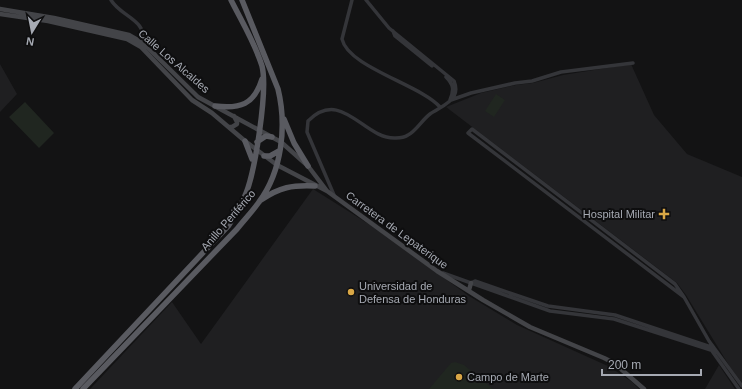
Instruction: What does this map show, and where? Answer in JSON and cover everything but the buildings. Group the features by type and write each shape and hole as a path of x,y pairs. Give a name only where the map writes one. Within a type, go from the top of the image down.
{"highway":[{"name":"Anillo Periférico","path":"74,389 230,225 245,198 256,149 264,99 263,75 253,42 231,0"},
{"name":"Anillo Periférico","path":"83,389 219,248 260,202 270,183 277,165 283,117 278,89 242,0"},
{"path":"215,106 232,108 245,104 259,88 263,75"},
{"path":"283,117 294,143 308,166"},
{"path":"257,142 261,138 272,137"},
{"path":"245,142 251,152 252,166"},
{"path":"264,156 270,156 279,151"},
{"path":"260,202 275,190 288,187 315,186"}],"main road":[{"name":"Calle Los Alcaldes","path":"0,9 121,32 143,43 195,95 259,129"},
{"name":"Calle Los Alcaldes","path":"0,14 48,21 127,39 141,47 192,100 256,149"},
{"path":"229,127 237,124 233,115"},
{"name":"Carretera de Lepaterique","path":"259,129 281,142 308,166 327,191"},
{"name":"Carretera de Lepaterique","path":"256,149 277,165 334,195 437,271 530,327 604,358 614,364 644,389"},
{"path":"469,290 472,283"}],"street":[{"path":"111,0 125,15 138,23 143,32 143,43"},
{"path":"352,0 342,39 348,51 375,69 432,98 440,107"},
{"path":"366,0 393,31 454,81 454,97 450,101"},
{"path":"334,195 307,132 308,121 311,117 323,112 338,110 382,136 396,138 407,136 429,115 440,107 450,101 471,93 515,83 532,81 561,72 633,63"},
{"path":"684,297 468,133 472,130 675,284 684,297 713,350 739,389"},
{"path":"437,271 472,283 475,281 548,306 616,315 713,350 742,386"}],"shaded area":[{"path":"0,64 17,94 0,112"},
{"name":"Hospital Militar","path":"631,64 654,115 687,154 742,177 742,383 730,367 686,295 677,283 446,107 481,93 516,85 533,83 563,75"},
{"path":"496,94 505,100 494,117 485,111"},
{"path":"25,102 54,133 39,148 9,117"},
{"name":"Universidad de Defensa de Honduras","path":"313,189 375,228 469,296 517,325 610,367 632,382 639,389 90,389 172,302 201,344"},
{"name":"Campo de Marte","path":"455,362 464,365 493,389 429,389 451,363"},
{"path":"719,365 735,389 705,389"}],"place":[{"name":"Hospital Militar","path":"664,214"},
{"name":"Universidad de Defensa de Honduras","path":"351,292"},
{"name":"Campo de Marte","path":"459,377"}]}
